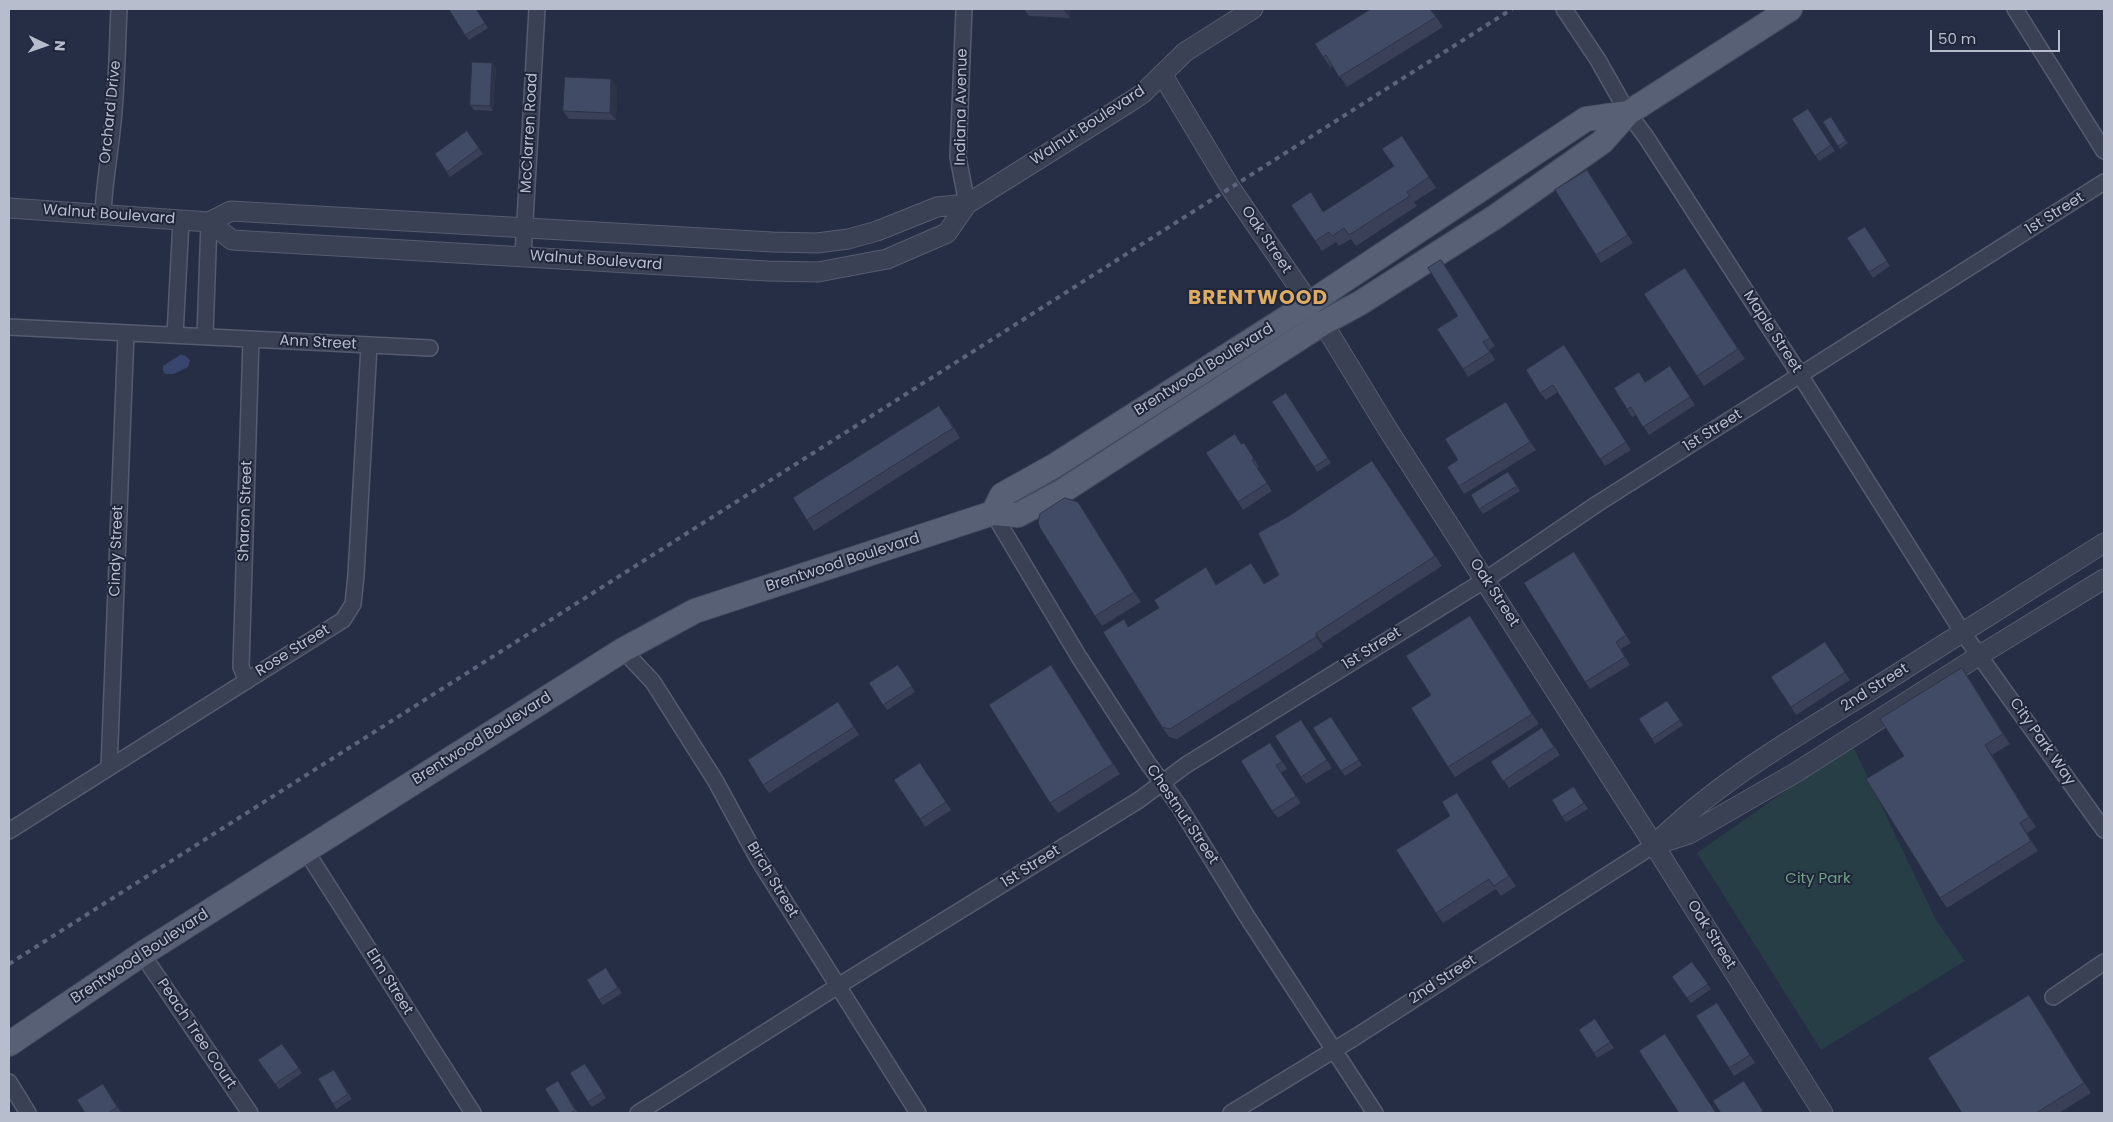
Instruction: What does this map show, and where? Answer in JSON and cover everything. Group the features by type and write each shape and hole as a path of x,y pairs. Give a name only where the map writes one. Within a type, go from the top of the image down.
{"main road":[{"name":"Brentwood Boulevard","path":"9,1044 142,954 306,850 623,650 695,611 993,514 1018,515 1061,492 1323,323 1495,218 1602,142 1628,113 1790,9"},
{"name":"Brentwood Boulevard","path":"993,514 1002,494 1054,466 1310,303 1586,119 1628,113"}],"street":[{"name":"Orchard Drive","path":"102,214 115,96 119,9"},
{"name":"McClarren Road","path":"523,256 537,9"},
{"name":"Indiana Avenue","path":"964,9 958,157 967,204"},
{"name":"Walnut Boulevard","path":"210,222 232,240 767,271 818,272 887,259 947,232 967,204 1142,94 1186,52 1253,9"},
{"name":"Maple Street","path":"1564,9 1598,60 1628,113 1651,145 1800,375 1963,633 1980,655"},
{"path":"2015,9 2104,151"},
{"name":"Oak Street","path":"1162,74 1230,187 1323,323 1387,428 1823,1113"},
{"name":"1st Street","path":"638,1113 654,1109 838,986 1138,800 1186,765 1350,662 1485,580 1597,504 2104,182"},
{"name":"Walnut Boulevard","path":"9,208 210,222 231,210 772,242 817,243 848,239 877,231 937,206 967,204"},
{"path":"175,335 181,221"},
{"path":"205,336 210,222"},
{"name":"Ann Street","path":"9,327 430,348"},
{"name":"Cindy Street","path":"109,768 126,333"},
{"name":"Sharon Street","path":"247,681 241,667 251,339"},
{"name":"Rose Street","path":"9,831 343,620 353,604 369,346"},
{"name":"Chestnut Street","path":"993,514 1079,656 1147,762 1179,806 1246,915 1374,1113"},
{"name":"2nd Street","path":"1231,1113 1334,1050 1654,845 1680,818 1780,746 2104,543"},
{"name":"2nd Street","path":"1654,845 1689,834 1795,773 1980,655 2104,579"},
{"name":"Birch Street","path":"623,650 653,682 715,780 758,859 918,1113"},
{"name":"City Park Way","path":"1980,655 2104,830"},
{"name":"Elm Street","path":"306,850 472,1113"},
{"name":"Peach Tree Court","path":"142,954 250,1113"},
{"path":"2053,996 2104,962"},
{"path":"9,1082 28,1113"}],"green space":[{"name":"City Park","path":"1852,744 1936,920 1965,961 1821,1050 1697,853"}],"water":[{"path":"180,355 184,355 190,360 188,367 174,374 165,374 163,366"}],"building":[{"path":"449,9 476,9 485,23 465,35"},
{"path":"1371,9 1430,9 1436,17 1339,77 1326,55 1323,57 1315,44"},
{"path":"472,62 492,63 490,106 470,105"},
{"path":"565,77 611,79 610,113 563,111"},
{"path":"1808,109 1831,145 1815,156 1792,119"},
{"path":"1831,117 1846,141 1838,146 1823,122"},
{"path":"467,131 479,148 447,172 435,154"},
{"path":"1402,136 1429,177 1407,192 1410,196 1349,235 1344,228 1332,236 1329,232 1315,241 1291,205 1311,192 1323,212 1394,166 1382,149"},
{"path":"1587,170 1628,235 1596,255 1555,190"},
{"path":"1865,227 1887,261 1869,272 1847,238"},
{"path":"1441,260 1490,338 1483,342 1490,352 1463,369 1437,329 1458,316 1428,268"},
{"path":"1685,268 1738,349 1697,376 1644,294"},
{"path":"1564,345 1626,442 1600,459 1553,385 1540,393 1526,370"},
{"path":"1670,366 1690,397 1643,427 1631,407 1627,409 1614,388 1639,372 1645,382"},
{"path":"1286,393 1328,458 1314,467 1272,402"},
{"path":"1506,402 1530,442 1459,486 1447,467 1458,460 1445,439"},
{"path":"939,406 953,428 807,520 793,498"},
{"path":"1235,434 1241,444 1244,443 1254,459 1252,460 1267,483 1238,502 1206,453"},
{"path":"1372,461 1435,556 1316,633 1316,637 1170,729 1162,727 1103,632 1124,619 1128,627 1159,608 1154,600 1206,567 1216,585 1251,563 1264,584 1279,575 1258,533 1289,516"},
{"path":"1508,472 1517,486 1479,509 1471,495"},
{"path":"1065,498 1078,502 1134,592 1095,616 1038,522 1040,514"},
{"path":"1574,552 1626,635 1616,642 1625,657 1585,682 1524,583"},
{"path":"1470,616 1532,714 1448,767 1411,708 1431,695 1406,656"},
{"path":"1825,642 1845,672 1791,707 1771,677"},
{"path":"898,665 912,686 883,705 869,683"},
{"path":"1051,665 1113,764 1050,803 989,705"},
{"path":"1962,668 2003,734 1985,745 2029,817 2020,823 2031,841 1940,898 1866,779 1904,756 1880,719"},
{"path":"1667,701 1680,720 1652,739 1639,719"},
{"path":"838,702 854,727 763,785 748,760"},
{"path":"1331,717 1359,760 1341,771 1313,728"},
{"path":"1301,720 1327,760 1301,777 1275,736"},
{"path":"1542,728 1554,747 1503,781 1491,762"},
{"path":"1270,743 1282,762 1276,765 1296,796 1272,811 1241,761"},
{"path":"920,763 946,802 920,819 894,780"},
{"path":"1574,787 1584,803 1562,817 1552,800"},
{"path":"1457,793 1509,876 1494,886 1489,879 1436,913 1396,850 1450,816 1442,802"},
{"path":"1692,962 1708,984 1687,998 1672,977"},
{"path":"606,968 618,988 599,1000 587,980"},
{"path":"2029,995 2084,1083 2036,1113 1962,1113 1928,1058"},
{"path":"1717,1003 1750,1055 1729,1068 1696,1016"},
{"path":"1595,1019 1610,1042 1594,1053 1579,1030"},
{"path":"1665,1034 1716,1113 1679,1113 1639,1051"},
{"path":"282,1044 299,1068 275,1084 258,1060"},
{"path":"585,1064 603,1092 588,1102 570,1073"},
{"path":"334,1070 348,1094 333,1104 318,1079"},
{"path":"558,1081 575,1110 570,1113 560,1113 545,1089"},
{"path":"1744,1081 1763,1111 1760,1113 1721,1113 1713,1101"},
{"path":"103,1084 117,1107 108,1113 85,1113 77,1100"}],"railway":[{"path":"9,964 1512,9"}],"district":[{"name":"BRENTWOOD","path":"1258,299"}]}
